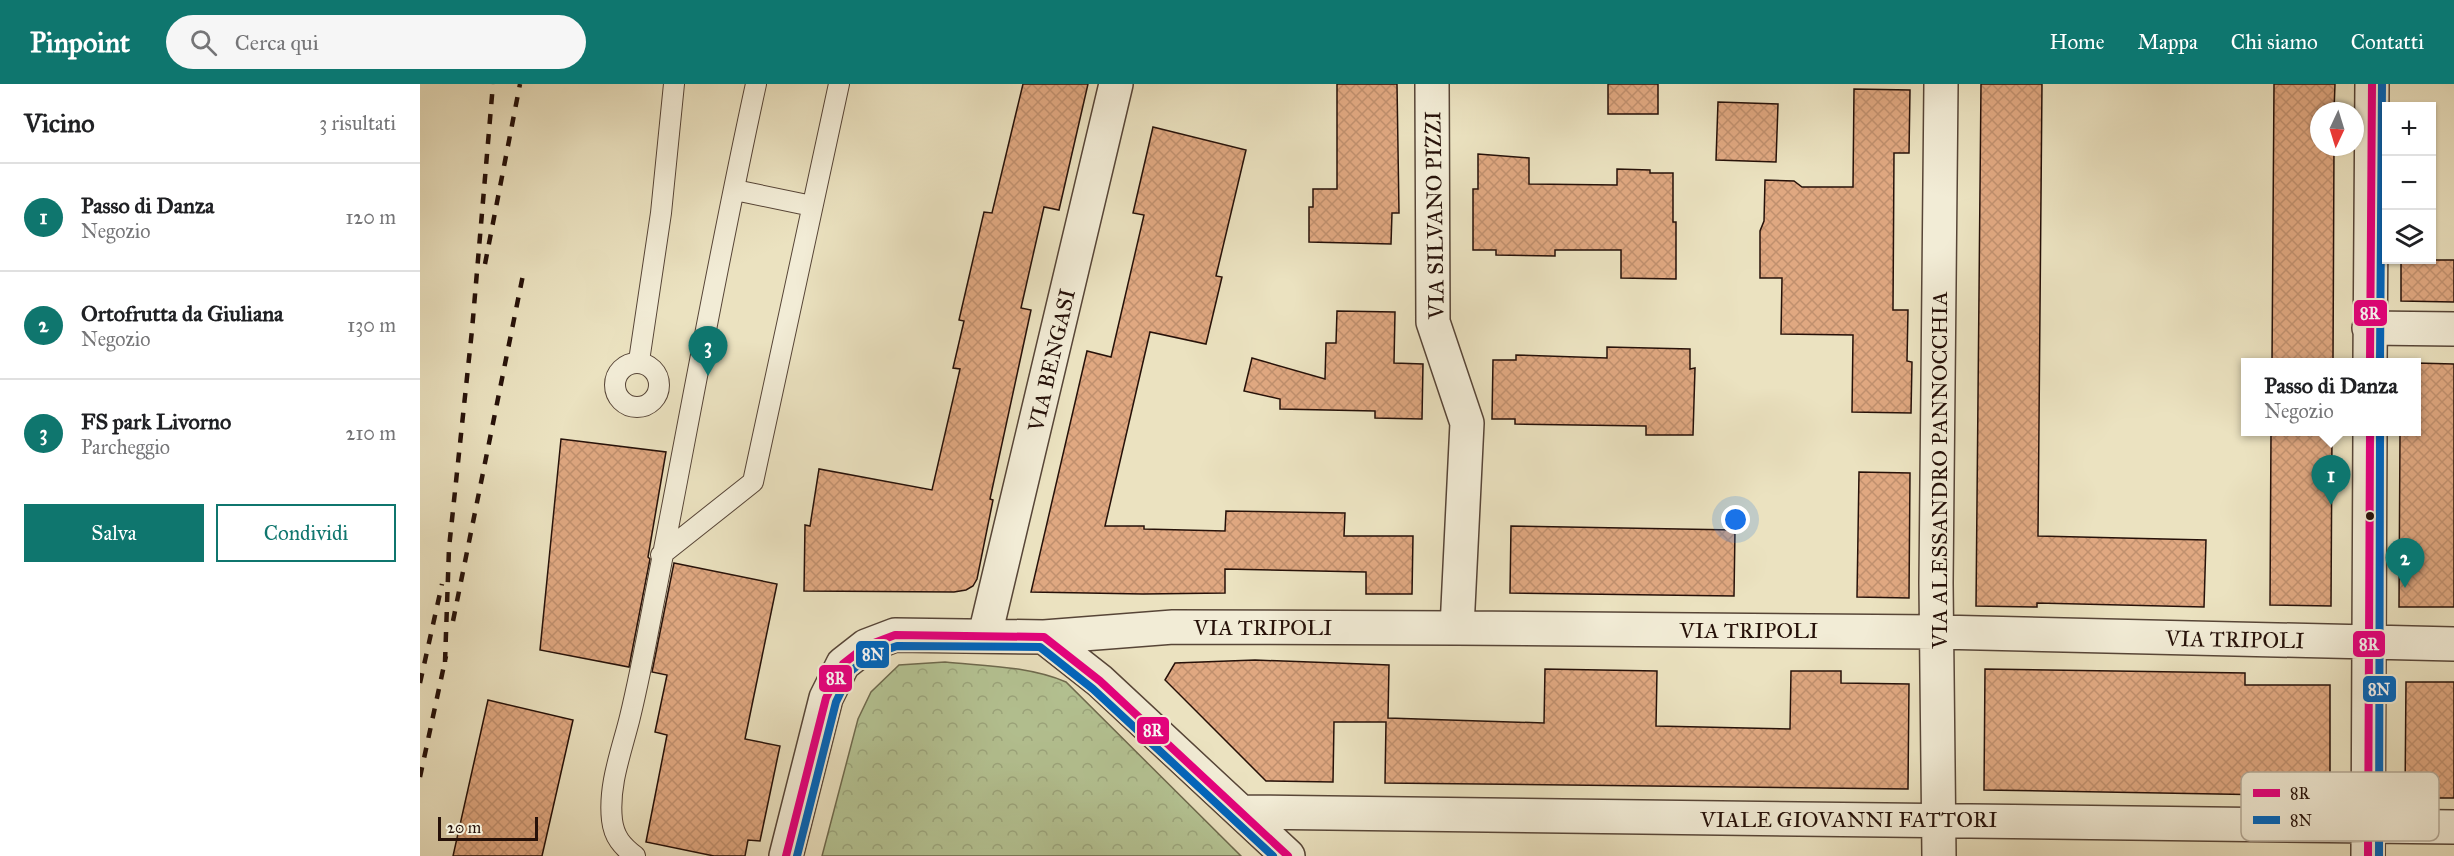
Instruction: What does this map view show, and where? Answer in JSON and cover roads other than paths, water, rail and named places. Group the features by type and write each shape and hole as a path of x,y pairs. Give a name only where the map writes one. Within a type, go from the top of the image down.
{"street":[{"name":"VIA BENGASI","path":"986,635 1116,84"},
{"name":"VIA SILVANO PIZZI","path":"1432,84 1433,322 1467,423 1457,628"},
{"name":"VIA ALESSANDRO PANNOCCHIA","path":"1939,856 1936,583 1941,84"},
{"path":"2370,358 2372,84"},
{"path":"2369,328 2454,329"},
{"path":"2368,772 2370,436"},
{"name":"VIA TRIPOLI","path":"786,856 826,698 843,664 866,646 895,635 1044,637 1173,627 1457,628 1938,632 2454,644"},
{"path":"1044,637 1101,681 1244,812 1288,856"},
{"name":"VIALE GIOVANNI FATTORI","path":"1244,812 1939,820 2241,835"},
{"name":"VIALE GIOVANNI FATTORI","path":"2439,829 2454,827"}],"lane":[{"path":"639,361 661,213 674,84"},
{"path":"636,856 620,844 612,820 614,779 630,715 718,257 735,190 756,84"},
{"path":"661,555 753,482 839,84"},
{"path":"735,190 812,206"}],"railway":[{"path":"445,662 449,548 472,330 493,84"},
{"path":"485,264 520,84"},
{"path":"453,621 524,270"},
{"path":"420,683 442,584"},
{"path":"420,777 446,656"}],"place":[{"name":"FS park Livorno","path":"708,376"},
{"name":"Passo di Danza","path":"2331,505"},
{"name":"Ortofrutta da Giuliana","path":"2405,588"}]}
